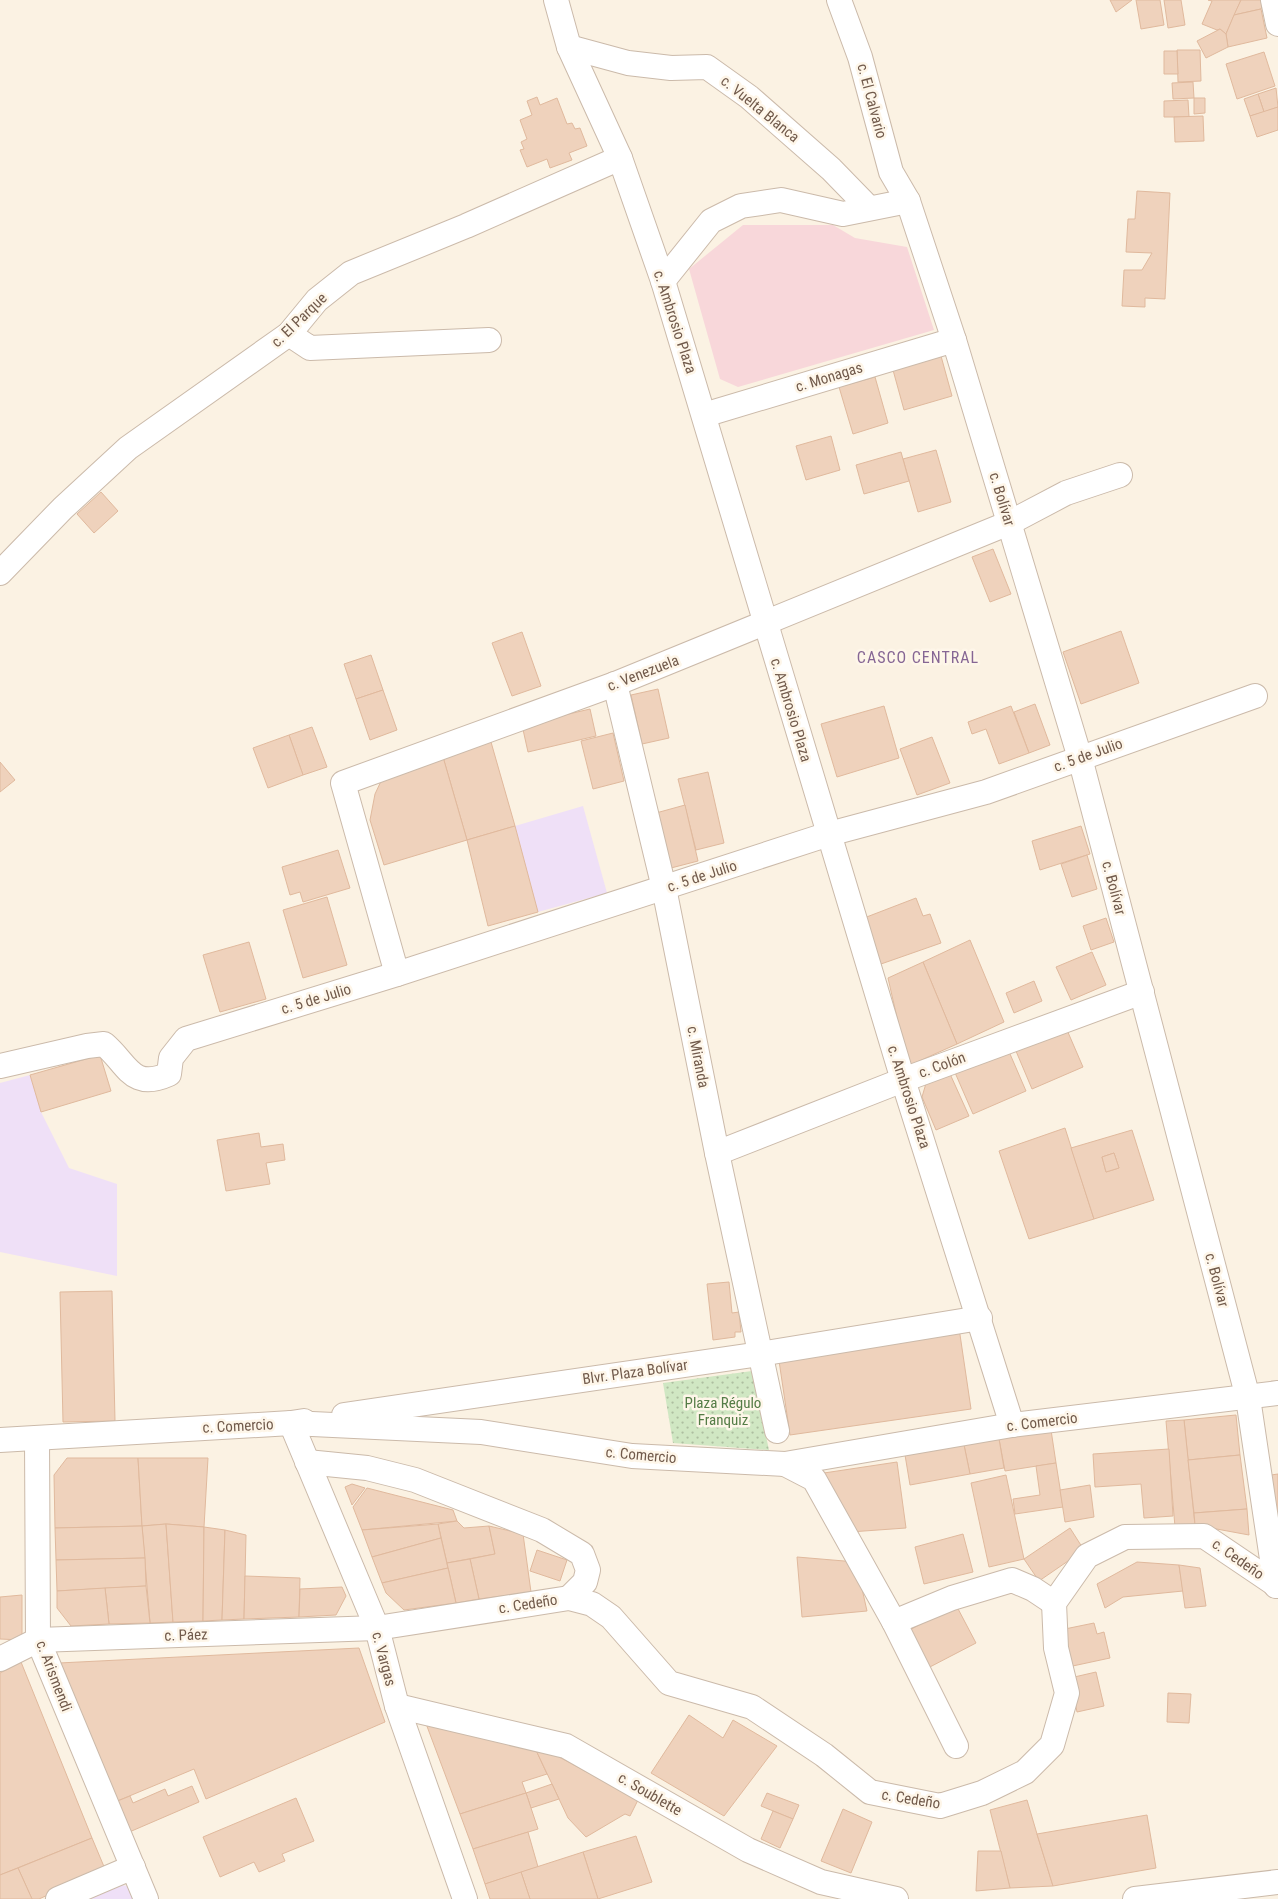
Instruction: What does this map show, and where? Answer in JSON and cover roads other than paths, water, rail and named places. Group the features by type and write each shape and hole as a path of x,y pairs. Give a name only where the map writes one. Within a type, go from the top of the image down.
{"street":[{"name":"c. Ambrosio Plaza","path":"556,0 569,47 620,158 663,281 903,1080 980,1318 1012,1425"},
{"name":"c. El Calvario","path":"839,0 860,57 891,172 908,201"},
{"path":"1273,0 1278,24"},
{"name":"c. Vuelta Blanca","path":"569,47 628,63 672,68 707,67 749,97 802,142 832,169 869,208"},
{"name":"c. El Parque","path":"0,573 63,508 128,448 289,334 317,300 352,273 466,226 620,158"},
{"path":"663,281 711,221 741,206 781,200 843,214 908,201"},
{"name":"c. Bolívar","path":"908,201 954,340 1080,758 1248,1398 1277,1586"},
{"path":"289,334 310,348 489,340"},
{"name":"c. Monagas","path":"704,415 954,340"},
{"name":"c. Venezuela","path":"397,974 344,783 615,684 1008,523 1066,493 1120,475"},
{"name":"c. Miranda","path":"615,684 664,888 716,1153 777,1431"},
{"name":"c. 5 de Julio","path":"0,1066 86,1046 104,1044 117,1055 127,1072 139,1078 155,1081 169,1074 171,1058 186,1039 397,974 829,834 986,792 1255,696"},
{"name":"c. Colón","path":"716,1153 903,1080 1142,992"},
{"name":"Blvr. Plaza Bolívar","path":"291,1423 760,1354 980,1318"},
{"name":"c. Comercio","path":"0,1440 291,1423 481,1432 632,1456 785,1464 1012,1425 1278,1393"},
{"name":"c. Vargas","path":"291,1423 376,1628 397,1706 465,1899"},
{"name":"c. Arismendi","path":"37,1438 38,1640 146,1899"},
{"path":"307,1462 367,1468 415,1480 542,1530 582,1554 588,1570 585,1582 569,1598"},
{"path":"785,1464 814,1479 894,1622 956,1746"},
{"name":"c. Cedeño","path":"376,1628 569,1598 592,1604 611,1617 668,1682 752,1707 824,1755 870,1792 940,1806 982,1793 1025,1772 1052,1745 1067,1693 1056,1648 1054,1603 1087,1556 1125,1537 1204,1536 1277,1586"},
{"path":"894,1622 952,1598 1012,1580 1033,1589 1054,1603"},
{"name":"c. Páez","path":"0,1659 38,1640 376,1628"},
{"name":"c. Soublette","path":"397,1706 566,1746 748,1850 821,1882 896,1899"},
{"path":"58,1899 133,1867"},
{"path":"1135,1899 1278,1882"}],"district":[{"name":"CASCO CENTRAL","path":"918,657"}],"park label":[{"name":"Plaza Régulo Franquiz","path":"723,1412"}]}
